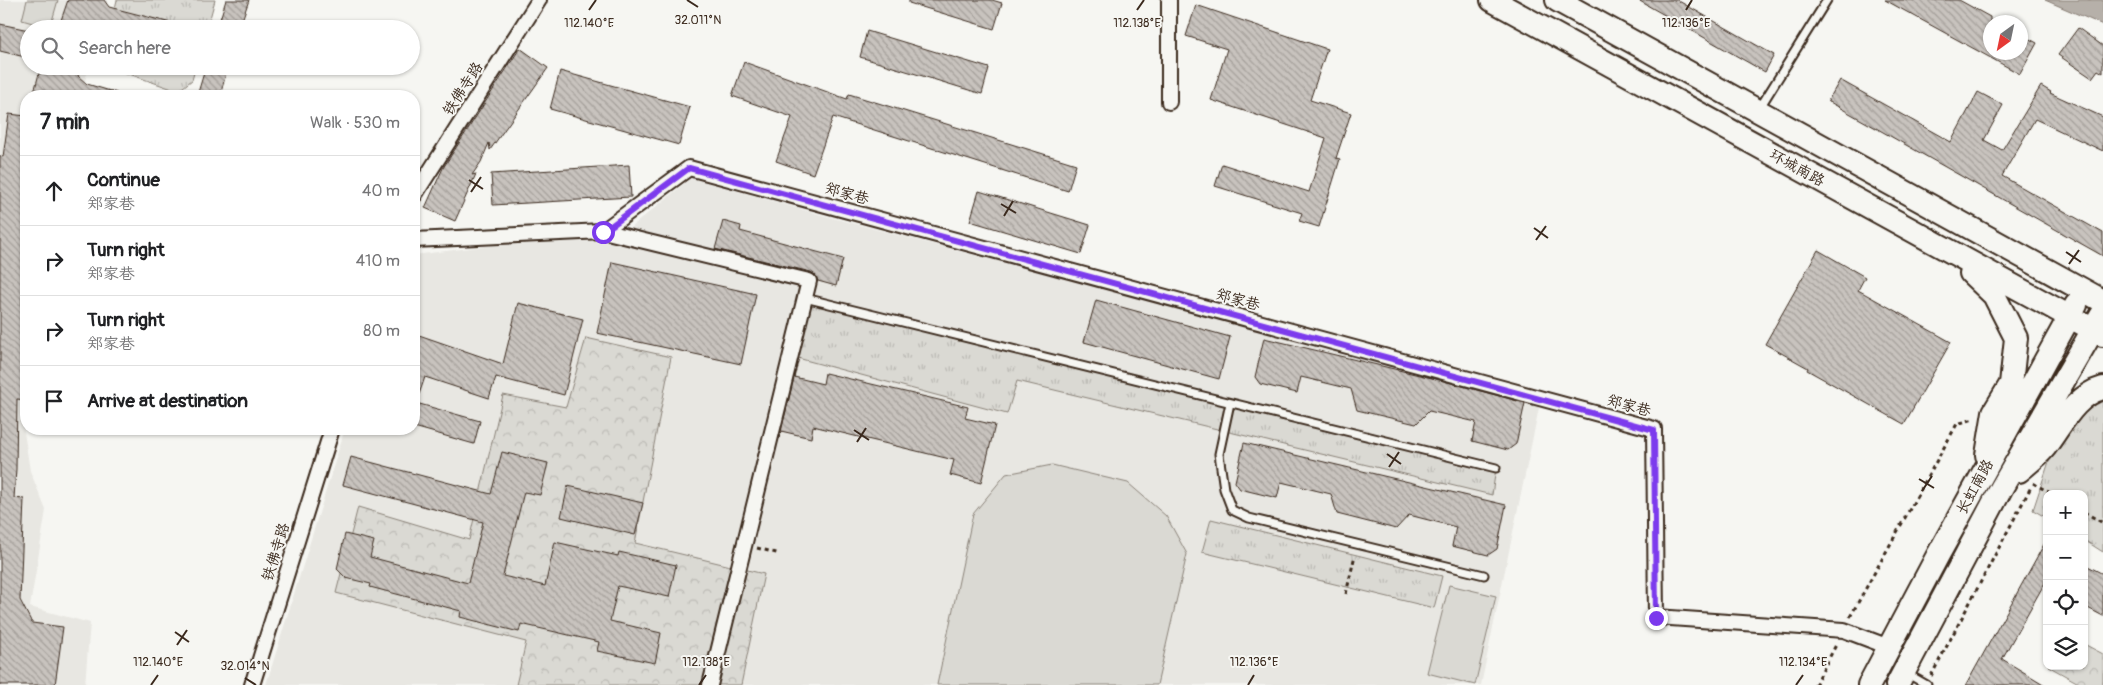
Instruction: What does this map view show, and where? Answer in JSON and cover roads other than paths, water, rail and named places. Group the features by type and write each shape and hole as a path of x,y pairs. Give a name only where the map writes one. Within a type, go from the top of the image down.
{"highway":[{"name":"环城南路","path":"1492,0 2068,318 2100,326"},
{"name":"环城南路","path":"1557,0 2093,296"},
{"path":"1942,247 1994,295 2016,338 2011,384 1994,412 1984,471"},
{"name":"长虹南路","path":"1869,685 2068,318 2093,296"},
{"name":"长虹南路","path":"1900,679 2002,487 2100,326"},
{"path":"2002,487 2044,448 2063,419 2090,392 2103,388"}],"street":[{"path":"1169,102 1170,0"},
{"name":"铁佛寺路","path":"420,186 536,1"},
{"name":"郑家巷","path":"603,232 689,168 1654,430 1656,618 1844,630 1889,647"},
{"path":"420,240 603,232 809,281 710,685"},
{"name":"铁佛寺路","path":"252,685 330,435"}],"lane":[{"path":"1757,111 1827,0"},
{"path":"805,298 1496,468"},
{"path":"1230,403 1219,454 1224,489 1232,510 1249,518 1484,575"},
{"path":"1900,679 1927,685"}]}
